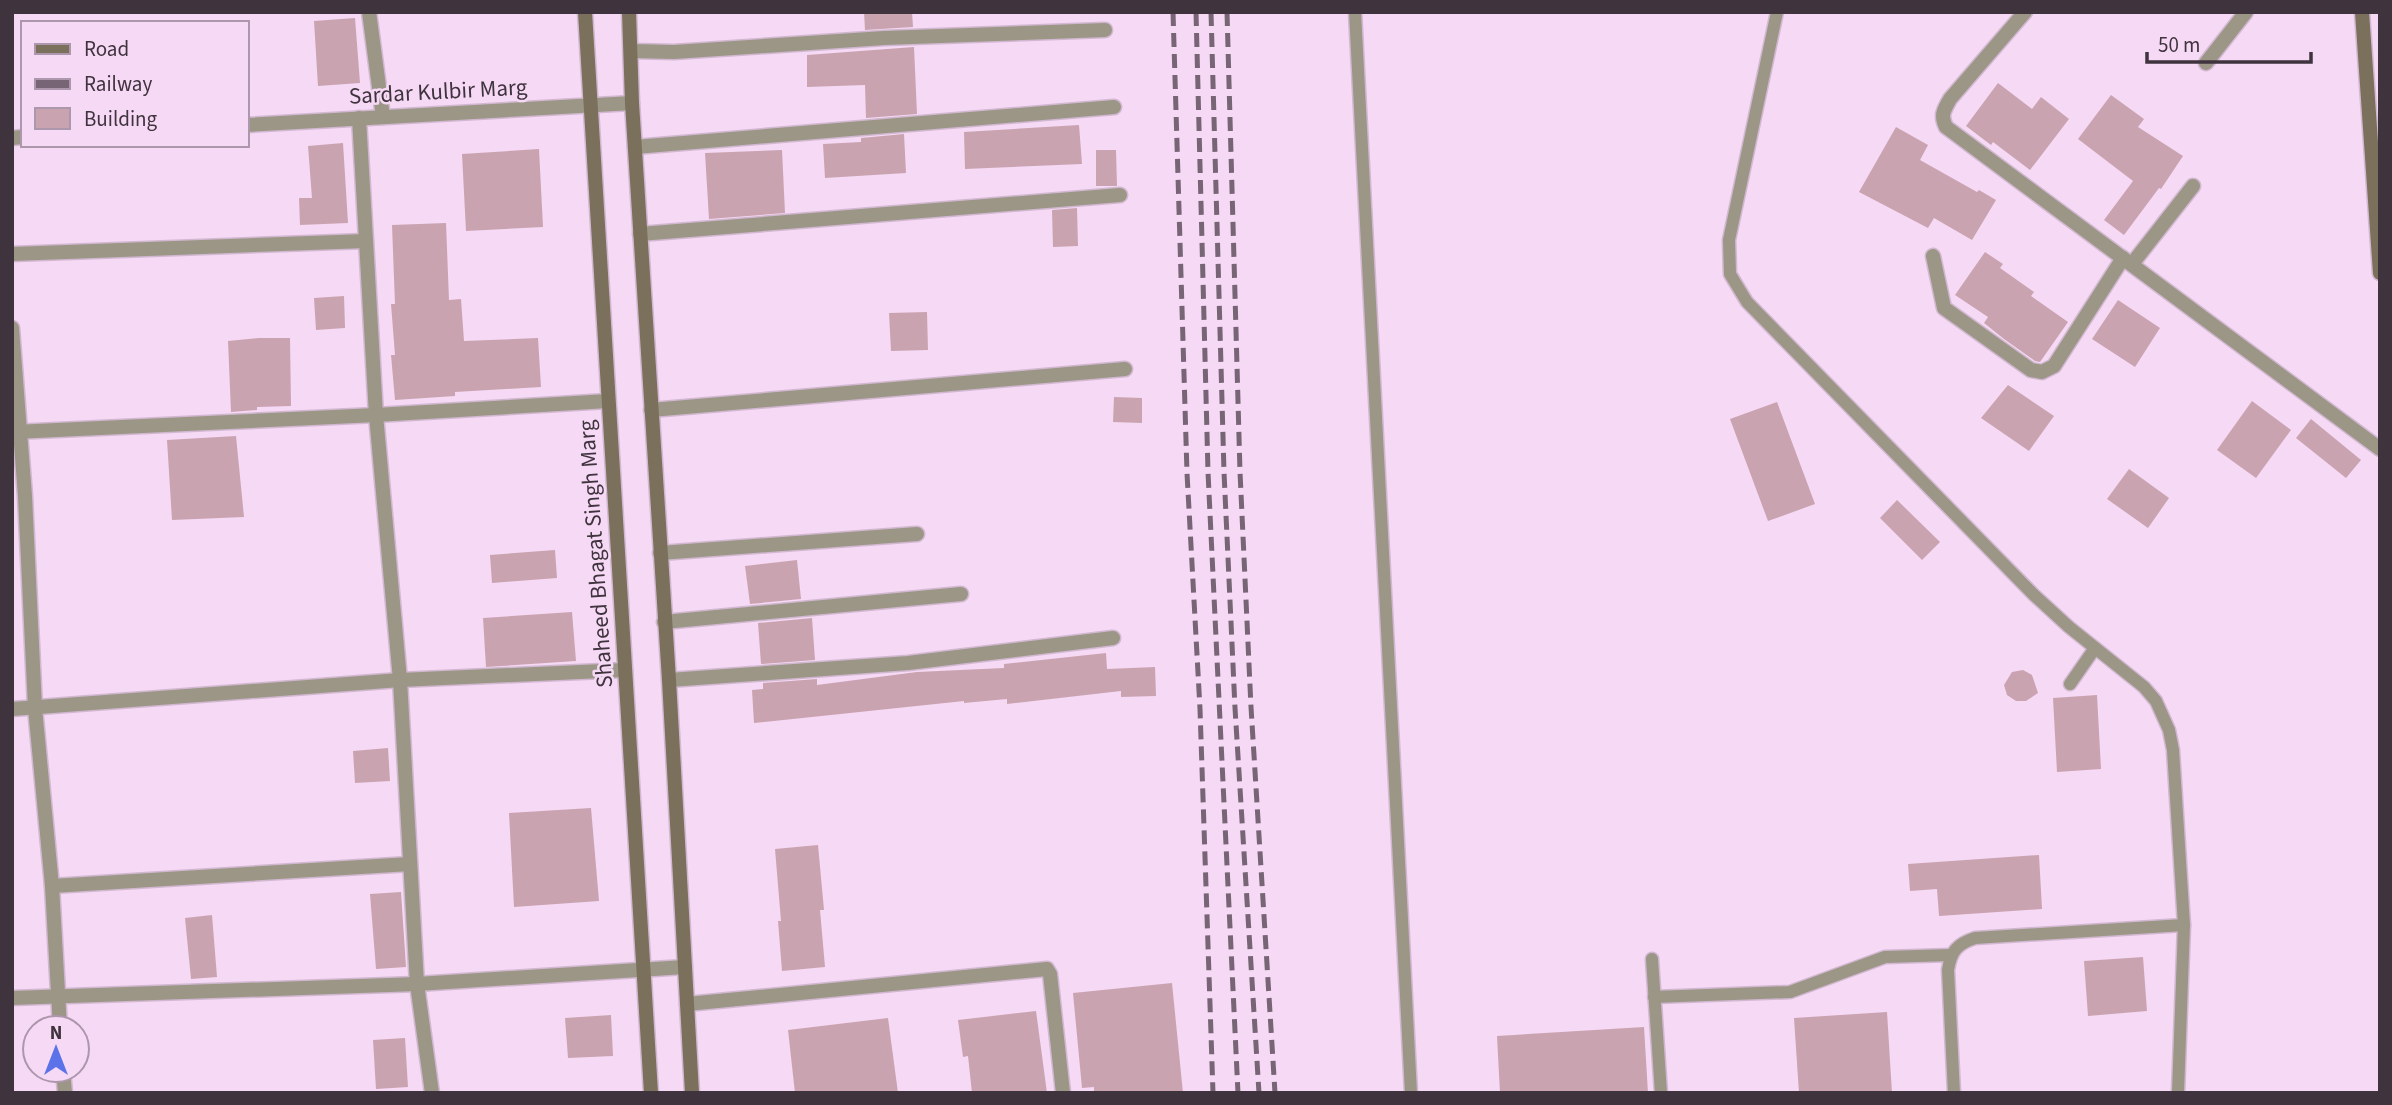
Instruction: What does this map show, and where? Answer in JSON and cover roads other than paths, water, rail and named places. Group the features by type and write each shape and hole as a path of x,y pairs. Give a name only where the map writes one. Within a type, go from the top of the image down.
{"street":[{"path":"369,12 383,117"},
{"name":"Shaheed Bhagat Singh Marg","path":"585,12 651,1093"},
{"path":"629,12 632,103 692,1093"},
{"path":"2025,12 1950,99 1943,111 1942,120 1945,127 2380,449"},
{"path":"2206,63 2246,12"},
{"path":"2362,12 2380,273"},
{"path":"632,51 674,52 884,38 1105,30"},
{"name":"Sardar Kulbir Marg","path":"248,125 632,103"},
{"path":"635,147 1114,107"},
{"path":"359,118 376,415 400,680 417,984 432,1093"},
{"path":"1933,256 1944,308 2031,370 2042,372 2054,366 2127,261 2193,186"},
{"path":"640,234 1119,195"},
{"path":"12,254 366,241"},
{"path":"12,328 19,536 52,886 59,1014"},
{"path":"651,410 1125,369"},
{"path":"16,432 608,401"},
{"path":"660,553 917,534"},
{"path":"664,622 961,594"},
{"path":"669,680 908,663 1113,638"},
{"path":"12,709 400,680 625,670"},
{"path":"52,886 410,864"},
{"path":"12,998 417,984 685,967"},
{"path":"687,1004 1047,969 1050,974 1063,1093"}],"lane":[{"path":"1355,12 1411,1093"},
{"path":"1777,12 1729,240 1730,274 1738,290 1757,312 2034,595 2144,687 2156,701 2166,722 2172,750 2185,925 2178,1093"},
{"path":"2070,684 2095,648"},
{"path":"1954,1093 1948,970 1951,955 1961,943 1975,938 2185,925"},
{"path":"1654,998 1790,992 1885,957 1951,955"},
{"path":"1652,958 1661,1093"}],"railway":[{"path":"1173,12 1187,473 1200,709 1213,1093"},
{"path":"1196,12 1208,472 1238,1093"},
{"path":"1211,12 1224,472 1235,708 1259,1093"},
{"path":"1227,12 1240,472 1251,707 1275,1093"}]}
